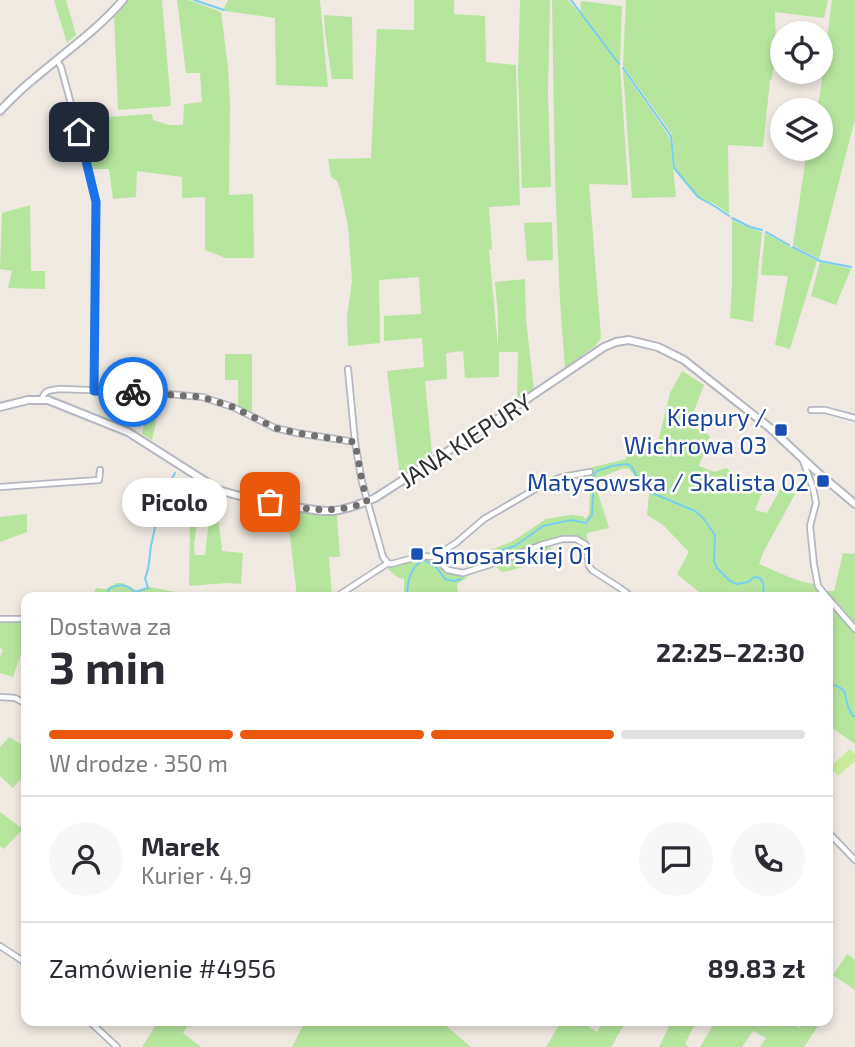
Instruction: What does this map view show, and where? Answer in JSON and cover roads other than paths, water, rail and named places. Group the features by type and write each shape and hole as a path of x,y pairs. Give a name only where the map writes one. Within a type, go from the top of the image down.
{"street":[{"path":"0,111 93,31 123,0"},
{"path":"57,60 96,202 94,391"},
{"name":"JANA KIEPURY","path":"0,407 28,400 48,400 128,432 226,493 320,510 339,510 367,502 604,347 622,340 657,346 684,360 802,457"},
{"path":"348,369 355,442 362,481 383,557 388,563"},
{"path":"42,399 47,391 53,390 145,391 202,397 233,407 275,428 355,442"},
{"path":"811,411 825,410 855,418"},
{"path":"802,457 855,504"},
{"path":"802,457 816,503 810,526 818,586 823,592"},
{"path":"0,486 99,480 100,470"},
{"path":"434,556 456,543 484,519 544,484 562,477 590,472"},
{"path":"344,592 388,563 395,564 427,555 434,556 448,569 463,573 541,545 563,539 576,539 582,541 587,549 592,570 625,592"},
{"path":"833,604 855,629"},
{"path":"0,619 21,619"},
{"path":"0,697 21,701"},
{"path":"833,837 855,860"},
{"path":"0,946 21,960"},
{"path":"94,1026 117,1047"}],"waterway":[{"path":"194,0 224,10"},
{"path":"571,0 619,64"},
{"path":"623,68 671,136 674,168 698,197 729,216"},
{"path":"732,218 762,230"},
{"path":"766,232 789,245"},
{"path":"793,247 820,261 851,267"},
{"path":"475,566 485,556 515,546 543,526 571,520 586,523 592,515 594,475 597,471 627,464 652,493 695,511 703,518 715,535 714,561 730,581 737,584 748,582 754,577 760,578 764,592"},
{"path":"135,592 148,588 145,578 155,528 175,473"},
{"path":"408,592 412,571 424,560 437,568 445,579 461,579"},
{"path":"108,592 110,588 123,585 135,592"},
{"path":"0,622 21,621"},
{"path":"833,685 844,692 849,709 855,716"}],"place":[{"name":"Kiepury / Wichrowa 03","path":"781,430"},
{"name":"Matysowska / Skalista 02","path":"823,481"},
{"name":"Picolo","path":"270,502"},
{"name":"Smosarskiej 01","path":"417,554"}]}
